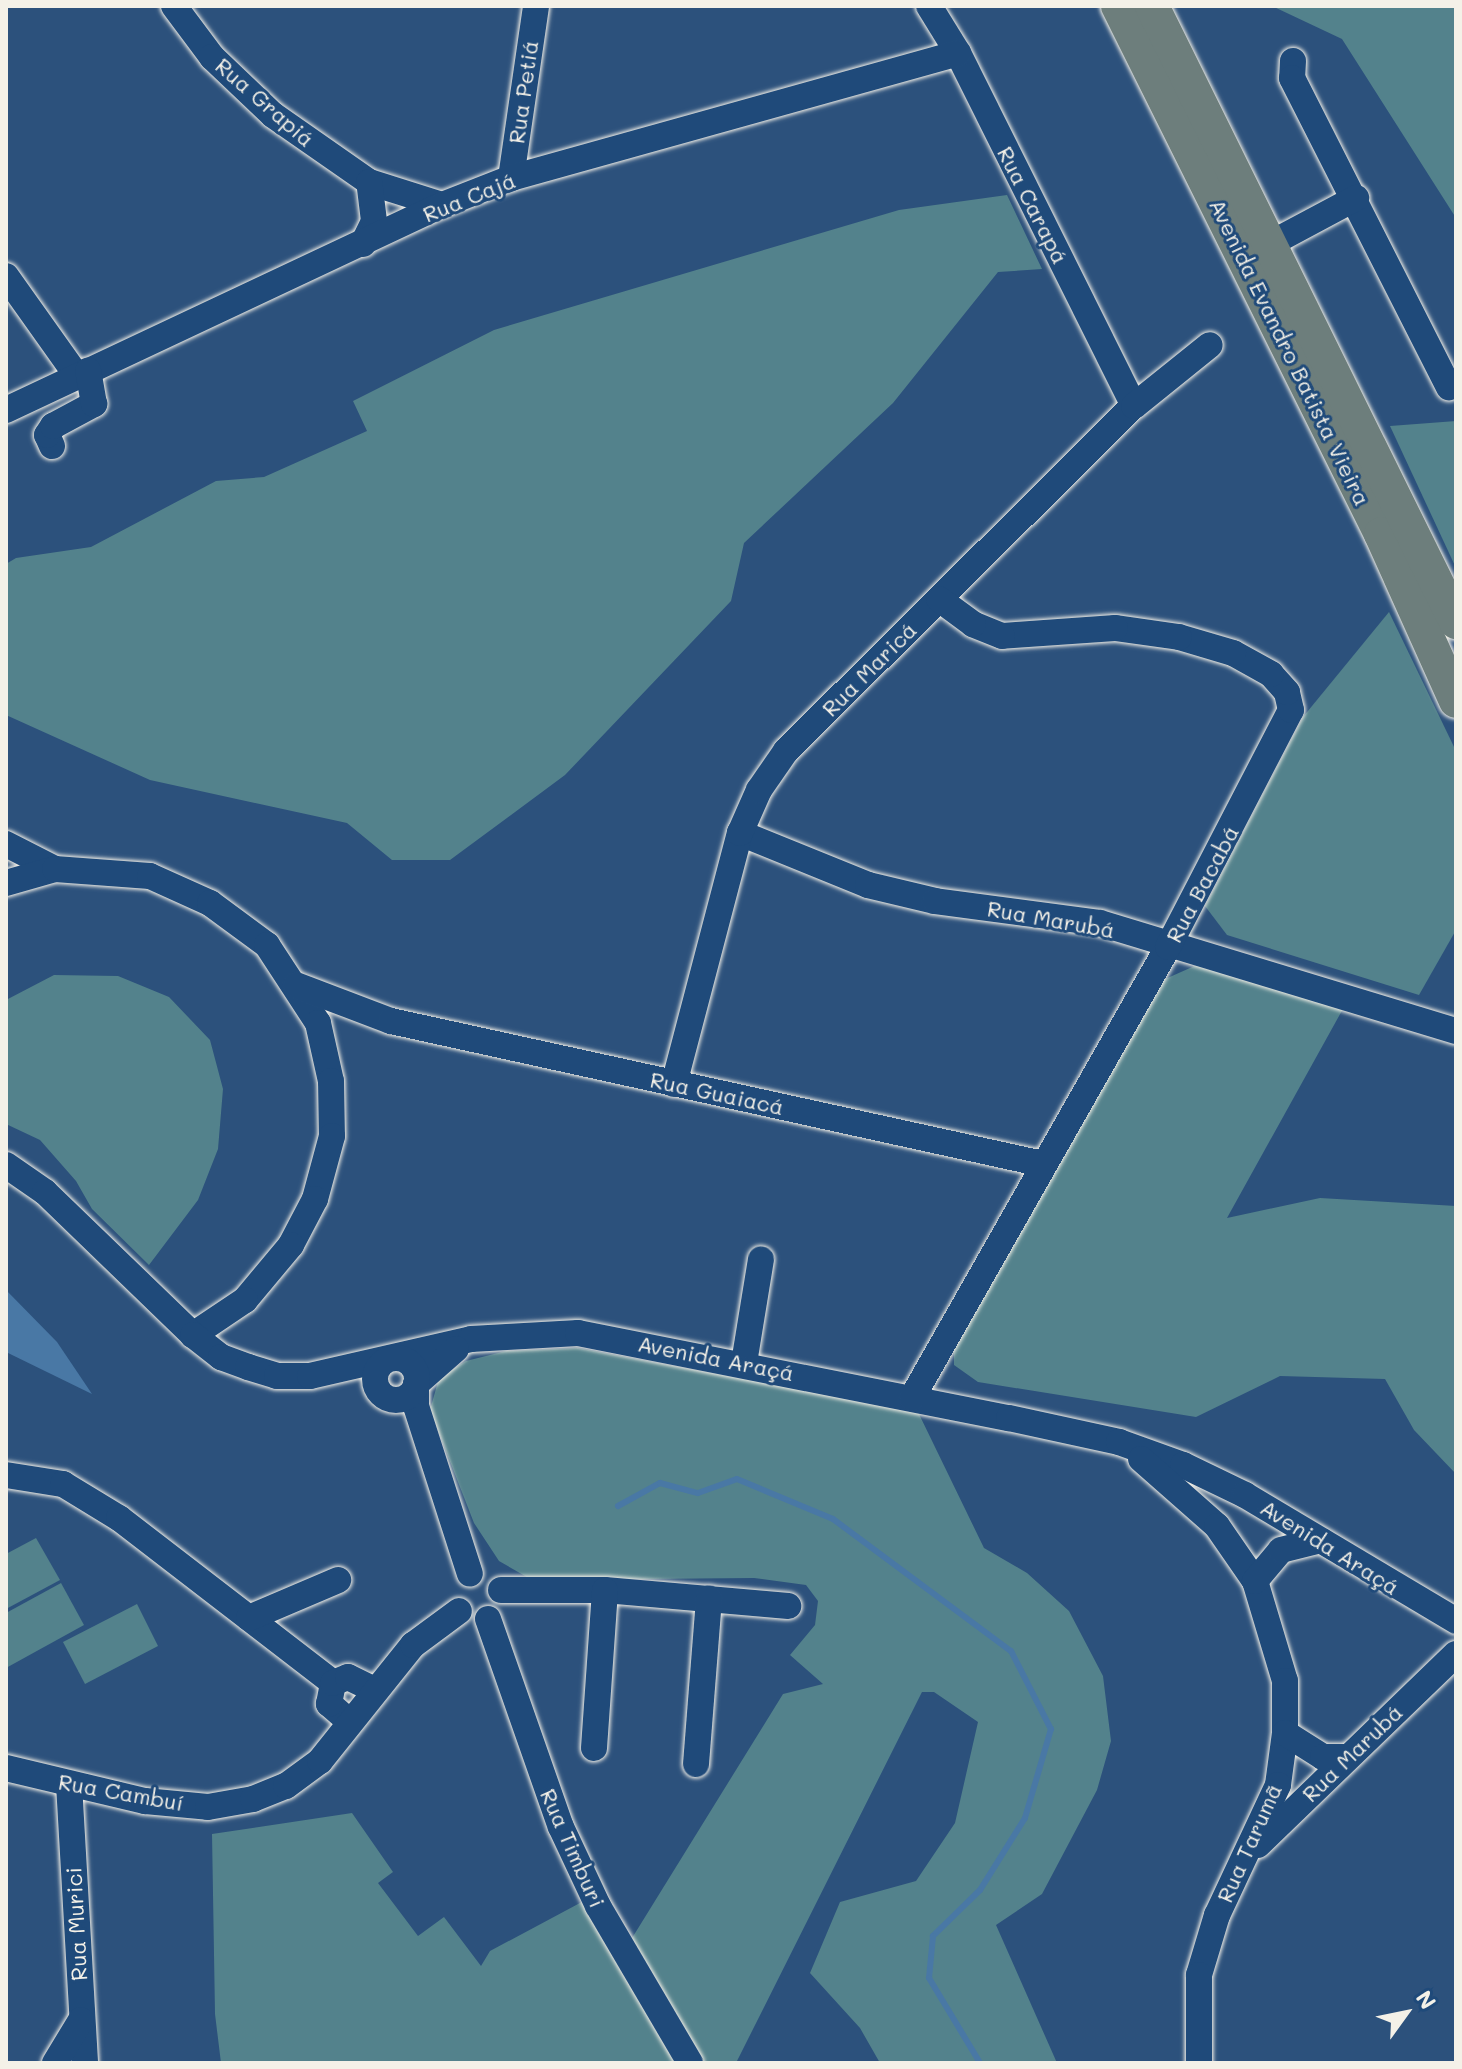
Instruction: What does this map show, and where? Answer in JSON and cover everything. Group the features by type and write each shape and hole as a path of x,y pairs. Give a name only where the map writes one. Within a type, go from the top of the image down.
{"main road":[{"name":"Avenida Evandro Batista Vieira","path":"1118,6 1257,251 1456,622"},
{"name":"Avenida Evandro Batista Vieira","path":"1152,6 1381,534 1445,655 1456,701"}],"street":[{"name":"Rua Grapiá","path":"174,6 212,57 273,115 369,182 442,205"},
{"name":"Rua Petiá","path":"511,178 536,6"},
{"name":"Rua Carapá","path":"929,6 958,53 1134,406"},
{"name":"Rua Cajá","path":"6,410 442,205 511,178 958,53"},
{"path":"1293,61 1292,78 1356,198 1449,388"},
{"path":"363,244 374,221 369,182"},
{"path":"1257,251 1356,198"},
{"path":"6,276 77,377 96,396 94,404 50,430 52,446"},
{"name":"Rua Maricá","path":"674,1084 740,833 759,790 786,751 1134,406 1210,345"},
{"name":"Rua Bacabá","path":"912,1398 1168,947 1283,733 1291,710 1287,692 1271,674 1233,653 1179,637 1115,628 1002,636 973,624 939,599"},
{"name":"Rua Marubá","path":"740,833 868,885 935,901 1100,923 1168,947 1456,1031"},
{"path":"6,844 55,869"},
{"path":"7,881 55,869 150,876 210,903 267,945 318,1023 331,1081 332,1136 315,1199 291,1245 245,1300 193,1335"},
{"name":"Rua Guaiacá","path":"296,985 391,1021 1043,1164"},
{"name":"Rua Guaiacá","path":"318,1023 391,1021"},
{"name":"Avenida Araçá","path":"6,1165 45,1192 193,1335 221,1357 248,1367 277,1376 310,1376 471,1339 578,1333 912,1398 1119,1442 1233,1489 1456,1621"},
{"path":"744,1363 761,1259"},
{"path":"310,1376 403,1399 432,1365 471,1339"},
{"path":"421,1433 376,1385 377,1371 391,1359 411,1364 421,1433 470,1574"},
{"name":"Rua Tarumã","path":"1119,1442 1173,1483 1217,1526 1255,1581 1285,1681 1285,1733 1278,1785 1250,1853 1217,1915 1199,1975 1199,2063"},
{"path":"6,1475 63,1484 119,1518 333,1683"},
{"path":"1255,1581 1281,1550 1318,1541"},
{"path":"470,1574 492,1577 501,1590 498,1610 488,1619 472,1620 459,1611 455,1590 470,1574"},
{"path":"249,1618 338,1580"},
{"path":"501,1590 605,1590 788,1606"},
{"path":"594,1748 605,1590"},
{"path":"696,1764 709,1599"},
{"path":"333,1683 348,1677 375,1690 413,1645 459,1611"},
{"name":"Rua Timburi","path":"488,1619 561,1827 598,1906 690,2063"},
{"name":"Rua Marubá","path":"1250,1853 1345,1757 1456,1654"},
{"path":"333,1683 329,1704 350,1722"},
{"name":"Rua Cambuí","path":"6,1768 145,1801 208,1807 253,1799 286,1786 320,1761 375,1690"},
{"path":"1285,1733 1323,1757 1345,1757"},
{"name":"Rua Murici","path":"69,1784 85,2063"},
{"path":"55,2063 81,2020"}],"green space":[{"path":"1272,6 1456,6 1456,218 1342,39"},
{"path":"1007,195 1042,269 998,272 893,403 744,543 731,601 565,775 450,860 392,860 347,823 150,780 6,715 6,564 16,558 91,547 216,481 264,477 367,431 353,401 494,330 899,210"},
{"path":"1456,421 1456,568 1390,426"},
{"path":"1389,612 1456,751 1456,930 1419,995 1227,935 1205,906 1303,717"},
{"path":"1199,964 1344,1007 1227,1218 1320,1198 1456,1206 1456,1474 1414,1430 1385,1379 1280,1376 1196,1417 978,1382 954,1365 954,1340 1154,984"},
{"path":"54,975 118,976 169,997 210,1040 223,1089 218,1149 198,1200 149,1265 92,1209 76,1181 40,1140 6,1124 6,1000"},
{"path":"578,1348 918,1412 984,1548 1027,1573 1069,1611 1103,1676 1111,1741 1097,1790 1042,1894 996,1925 1057,2063 880,2063 860,2028 810,1973 840,1902 916,1881 955,1823 978,1722 934,1692 922,1692 736,2063 221,2063 215,2014 212,1834 352,1813 393,1872 378,1883 418,1936 444,1917 481,1966 490,1951 593,1896 624,1951 783,1694 823,1684 790,1655 815,1625 818,1601 806,1585 754,1578 532,1580 499,1561 474,1523 430,1410 439,1378 466,1361 506,1351"},
{"path":"36,1538 60,1580 6,1609 6,1554"},
{"path":"61,1583 84,1625 6,1668 6,1613"},
{"path":"137,1604 158,1646 85,1684 63,1642"}],"water":[{"path":"6,1290 57,1342 92,1394 6,1352"}],"waterway":[{"path":"618,1506 660,1483 698,1493 737,1479 833,1519 1011,1651 1051,1729 1025,1818 980,1890 933,1936 929,1978 980,2063"}]}
